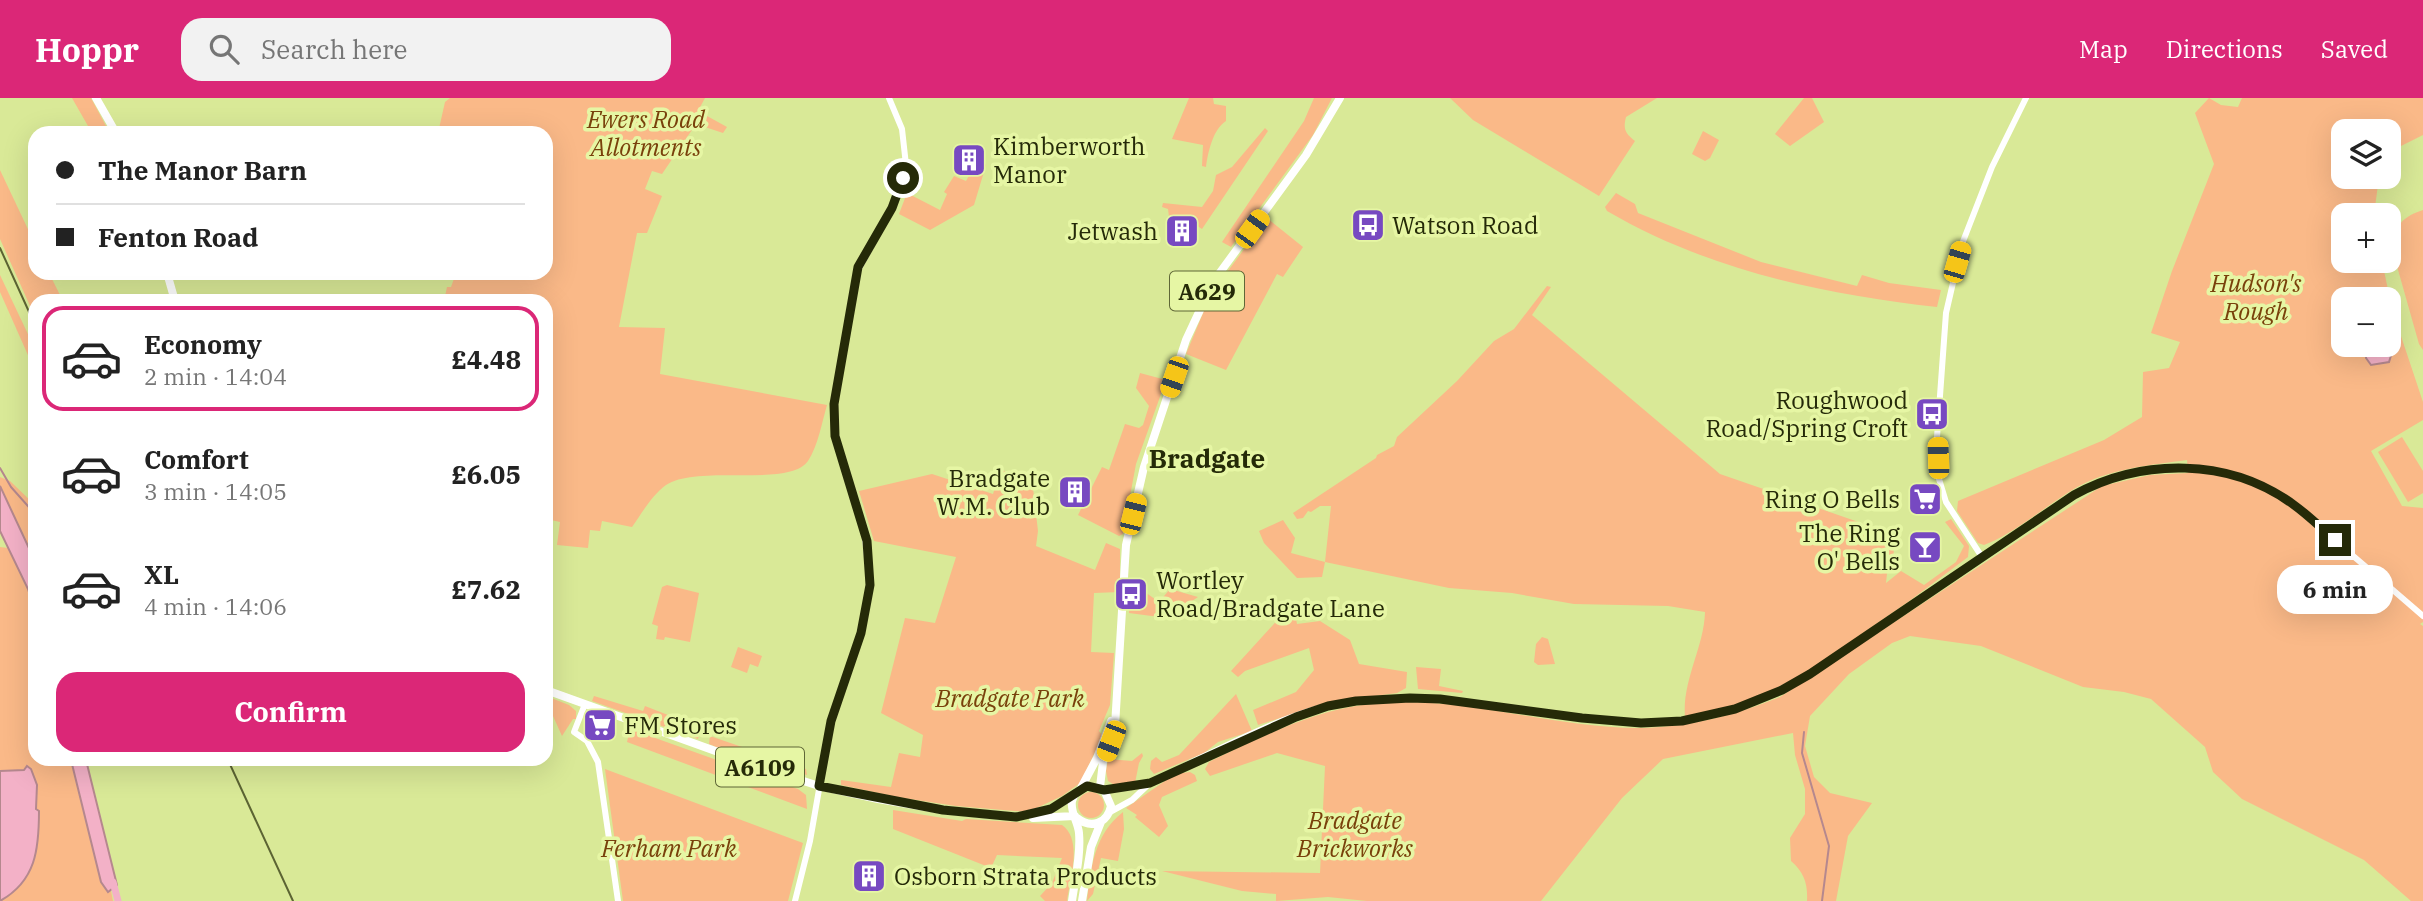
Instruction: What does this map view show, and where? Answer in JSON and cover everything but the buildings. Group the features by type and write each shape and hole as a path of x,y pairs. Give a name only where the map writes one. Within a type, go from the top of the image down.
{"main road":[{"path":"96,98 112,126"},
{"name":"A629","path":"1072,901 1101,822 1110,812 1110,800 1102,788 1103,762 1115,726 1126,545 1144,467 1186,340 1213,282 1306,155 1339,98"},
{"name":"A6109","path":"553,693 819,786 943,810 1033,819 1076,817"},
{"name":"A629","path":"1082,901 1079,842 1072,807 1102,747 1116,707"},
{"path":"1078,791 1094,785 1102,788"},
{"name":"A6109","path":"1027,817 1051,809 1078,791"},
{"path":"1076,817 1089,824 1101,822"}],"street":[{"path":"795,901 810,841 831,721 861,633 870,585 864,529 838,446 833,413 856,274 892,208 903,178 906,152 902,129 888,98"},
{"path":"1982,557 1946,502 1939,479 1937,438 1946,313 1962,244 1992,167 2026,98"},
{"path":"1110,812 1132,800 1150,783 1296,717 1345,702 1391,698 1440,699 1641,723 1682,721 1735,709 1782,690 1810,674 2074,495 2107,479 2157,468 2205,469 2253,482 2293,504 2423,616"},
{"path":"585,704 574,732 587,741 598,762 618,901"},
{"path":"1102,788 1150,783"}],"green space":[{"path":"72,98 91,98 106,126 88,126"},
{"name":"Ewers Road Allotments","path":"450,98 705,98 698,111 727,127 723,133 696,124 662,174 652,171 645,189 662,196 647,233 637,233 619,327 665,328 660,374 827,405 808,461 798,469 782,473 681,479 661,489 632,527 602,521 600,531 590,530 588,548 557,545 560,522 553,520 553,294 446,294 447,287 451,287 454,280 553,280 553,126 440,126 445,102"},
{"path":"1189,98 1213,98 1214,104 1226,106 1226,121 1214,135 1206,167 1202,166 1203,145 1172,139"},
{"path":"1314,98 1332,98 1313,135 1231,247 1222,242 1304,121"},
{"path":"1450,98 1657,98 1626,117 1626,130 1635,141 1599,196 1473,120"},
{"path":"1804,98 1812,98 1824,122 1790,146 1775,134"},
{"path":"2209,98 2221,105 2238,107 2242,98 2423,98 2423,135 2401,146 2401,119 2331,119 2331,189 2377,189 2376,203 2331,203 2331,273 2384,273 2387,287 2331,287 2331,357 2401,357 2401,336 2423,402 2423,420 2371,451 2402,506 2423,508 2423,622 2420,624 2423,626 2423,901 2411,901 2364,860 2242,799 2213,772 2205,747 2151,699 2124,692 2083,687 1981,646 1910,636 1892,643 1849,674 1810,716 1805,746 1814,777 1830,793 1872,803 1848,836 1836,901 1807,901 1804,879 1791,861 1790,838 1805,814 1805,789 1795,755 1793,733 1663,759 1622,798 1541,901 1367,901 1328,897 1276,901 1276,894 1242,891 1162,871 1320,873 1325,766 1277,753 1210,776 1205,769 1209,762 1284,727 1342,709 1397,702 1467,706 1606,727 1659,727 1729,714 1780,697 2102,486 2150,475 2188,473 2187,460 2133,468 2094,479 1984,545 1978,543 1957,511 1958,501 2104,440 2142,417 2143,372 2169,368 2180,342 2151,333 2214,164 2195,113"},
{"path":"1265,128 1268,131 1202,229 1187,219 1172,239 1168,209 1162,207 1163,203 1202,207 1213,191 1216,175 1232,167"},
{"path":"1703,131 1719,140 1710,158 1705,161 1692,154"},
{"path":"979,157 986,165 974,205 930,230 899,214 907,193 940,210 947,194 944,192 954,176 966,181"},
{"path":"0,170 28,229 28,280 52,280 60,294 28,294 28,301 0,239"},
{"path":"1616,193 1635,204 1638,213 1761,262 1857,286 1862,275 1889,283 1941,290 1937,307 1851,295 1725,264 1645,232 1607,211 1605,207"},
{"path":"2423,210 2423,350 2399,273 2401,223 2410,215"},
{"path":"1267,218 1303,247 1283,277 1277,274 1226,370 1186,354 1211,294"},
{"path":"0,275 28,334 28,355 0,292"},
{"path":"1547,286 1551,287 1532,315 1720,474 1893,534 1894,560 1888,564 1886,583 1901,571 1924,585 1956,562 1964,546 1945,522 1951,519 1969,546 1968,557 1798,678 1759,697 1685,717 1687,690 1705,612 1668,606 1574,604 1512,593 1449,588 1325,562 1331,506 1320,506 1308,511 1303,518 1297,519 1293,513 1394,446 1397,437 1457,381 1494,341 1514,329"},
{"path":"1140,373 1166,380 1136,464 1123,534 1119,536 1078,515 1102,467 1109,470 1125,424 1139,428 1143,425 1149,406 1136,388"},
{"path":"2402,437 2423,471 2423,493 2408,502 2378,452"},
{"name":"Bradgate Park","path":"1001,469 1033,488 1038,531 1036,546 1095,570 1106,543 1120,549 1120,592 1094,593 1091,652 1114,653 1110,705 1099,731 1103,736 1080,783 1062,796 1028,812 956,806 841,785 841,780 891,787 899,753 920,757 923,735 881,713 905,618 935,623 956,557 874,541 859,491 932,474 993,494"},
{"path":"0,477 10,481 28,498 28,546 0,486"},
{"path":"1283,520 1295,538 1291,553 1325,562 1322,577 1297,578 1264,543 1259,531"},
{"path":"0,547 8,548 28,589 28,766 72,766 101,882 108,892 111,891 113,901 0,901"},
{"path":"667,585 699,593 690,642 665,637 664,640 656,639 658,626 652,624 662,587"},
{"path":"1130,588 1140,597 1145,592 1159,602 1170,589 1198,597 1167,618 1129,613"},
{"path":"1293,603 1297,624 1320,621 1350,640 1359,664 1407,672 1406,688 1397,693 1331,702 1258,725 1253,710 1296,692 1314,670 1309,648 1245,671 1238,677 1231,671"},
{"path":"1542,637 1548,639 1555,664 1538,665 1534,662 1536,644"},
{"path":"738,647 762,656 758,667 750,664 747,673 731,667"},
{"path":"1416,667 1441,669 1439,686 1463,691 1462,693 1418,689"},
{"path":"1236,694 1252,731 1218,742 1204,753 1154,774 1150,769 1151,761 1156,757 1162,762 1179,755"},
{"path":"594,696 643,711 645,706 668,715 670,719 698,727 698,739 592,701"},
{"path":"553,699 576,711 576,719 573,719 562,736 553,716"},
{"path":"630,729 798,789 806,795 807,809 627,742"},
{"path":"710,736 806,769 807,775 716,747 709,744"},
{"path":"1142,753 1135,783 1116,786 1108,781 1108,759 1132,761"},
{"name":"Ferham Park","path":"605,769 803,843 788,901 623,901"},
{"path":"1190,772 1195,775 1197,781 1162,797 1159,805 1168,826 1159,837 1126,808 1175,774"},
{"path":"1091,792 1100,796 1104,805 1100,814 1091,818 1082,814 1078,805 1082,796"},
{"path":"893,810 962,821 966,819 1062,825 1072,840 1074,850 1067,901 1045,901 1040,896 1052,883 1062,858 997,855 991,868 893,829"},
{"path":"1123,812 1124,829 1118,861 1101,858 1093,894 1087,901 1100,841 1113,821"}],"shaded area":[{"path":"2391,357 2389,362 2371,365 2366,358"},
{"path":"0,486 28,546 28,589 0,531"},
{"path":"27,766 31,769 37,785 36,809 39,811 36,851 28,874 21,884 0,901 0,771 24,770"},
{"path":"72,766 87,766 117,885 108,892 101,882"}],"waterway":[{"path":"0,468 11,487 28,506"},
{"path":"1804,732 1802,753 1829,846 1822,901"},
{"path":"113,882 118,901"}],"railway":[{"path":"0,248 28,310"},
{"path":"231,766 293,901"}],"place":[{"name":"Kimberworth Manor","path":"969,160"},
{"name":"Watson Road","path":"1368,225"},
{"name":"Jetwash","path":"1182,231"},
{"name":"Roughwood Road/Spring Croft","path":"1932,414"},
{"name":"Bradgate W.M. Club","path":"1075,492"},
{"name":"Ring O Bells","path":"1925,499"},
{"name":"The Ring O' Bells","path":"1925,547"},
{"name":"Wortley Road/Bradgate Lane","path":"1131,594"},
{"name":"FM Stores","path":"600,725"},
{"name":"Osborn Strata Products","path":"869,876"}],"district":[{"name":"Bradgate","path":"1207,458"}],"route":[{"path":"903,178 892,208 858,267 834,404 835,436 867,541 870,585 861,633 831,721 819,786 943,810 1027,817 1051,809 1087,786 1094,785 1104,790 1150,783 1296,717 1345,702 1391,698 1440,699 1641,723 1682,721 1708,716 1735,709 1782,690 1810,674 2074,495 2107,479 2146,469 2205,469 2253,482 2293,504 2335,540"}],"park label":[{"name":"Hudson's Rough","path":"2256,297"},
{"name":"Bradgate Brickworks","path":"1355,834"}]}
